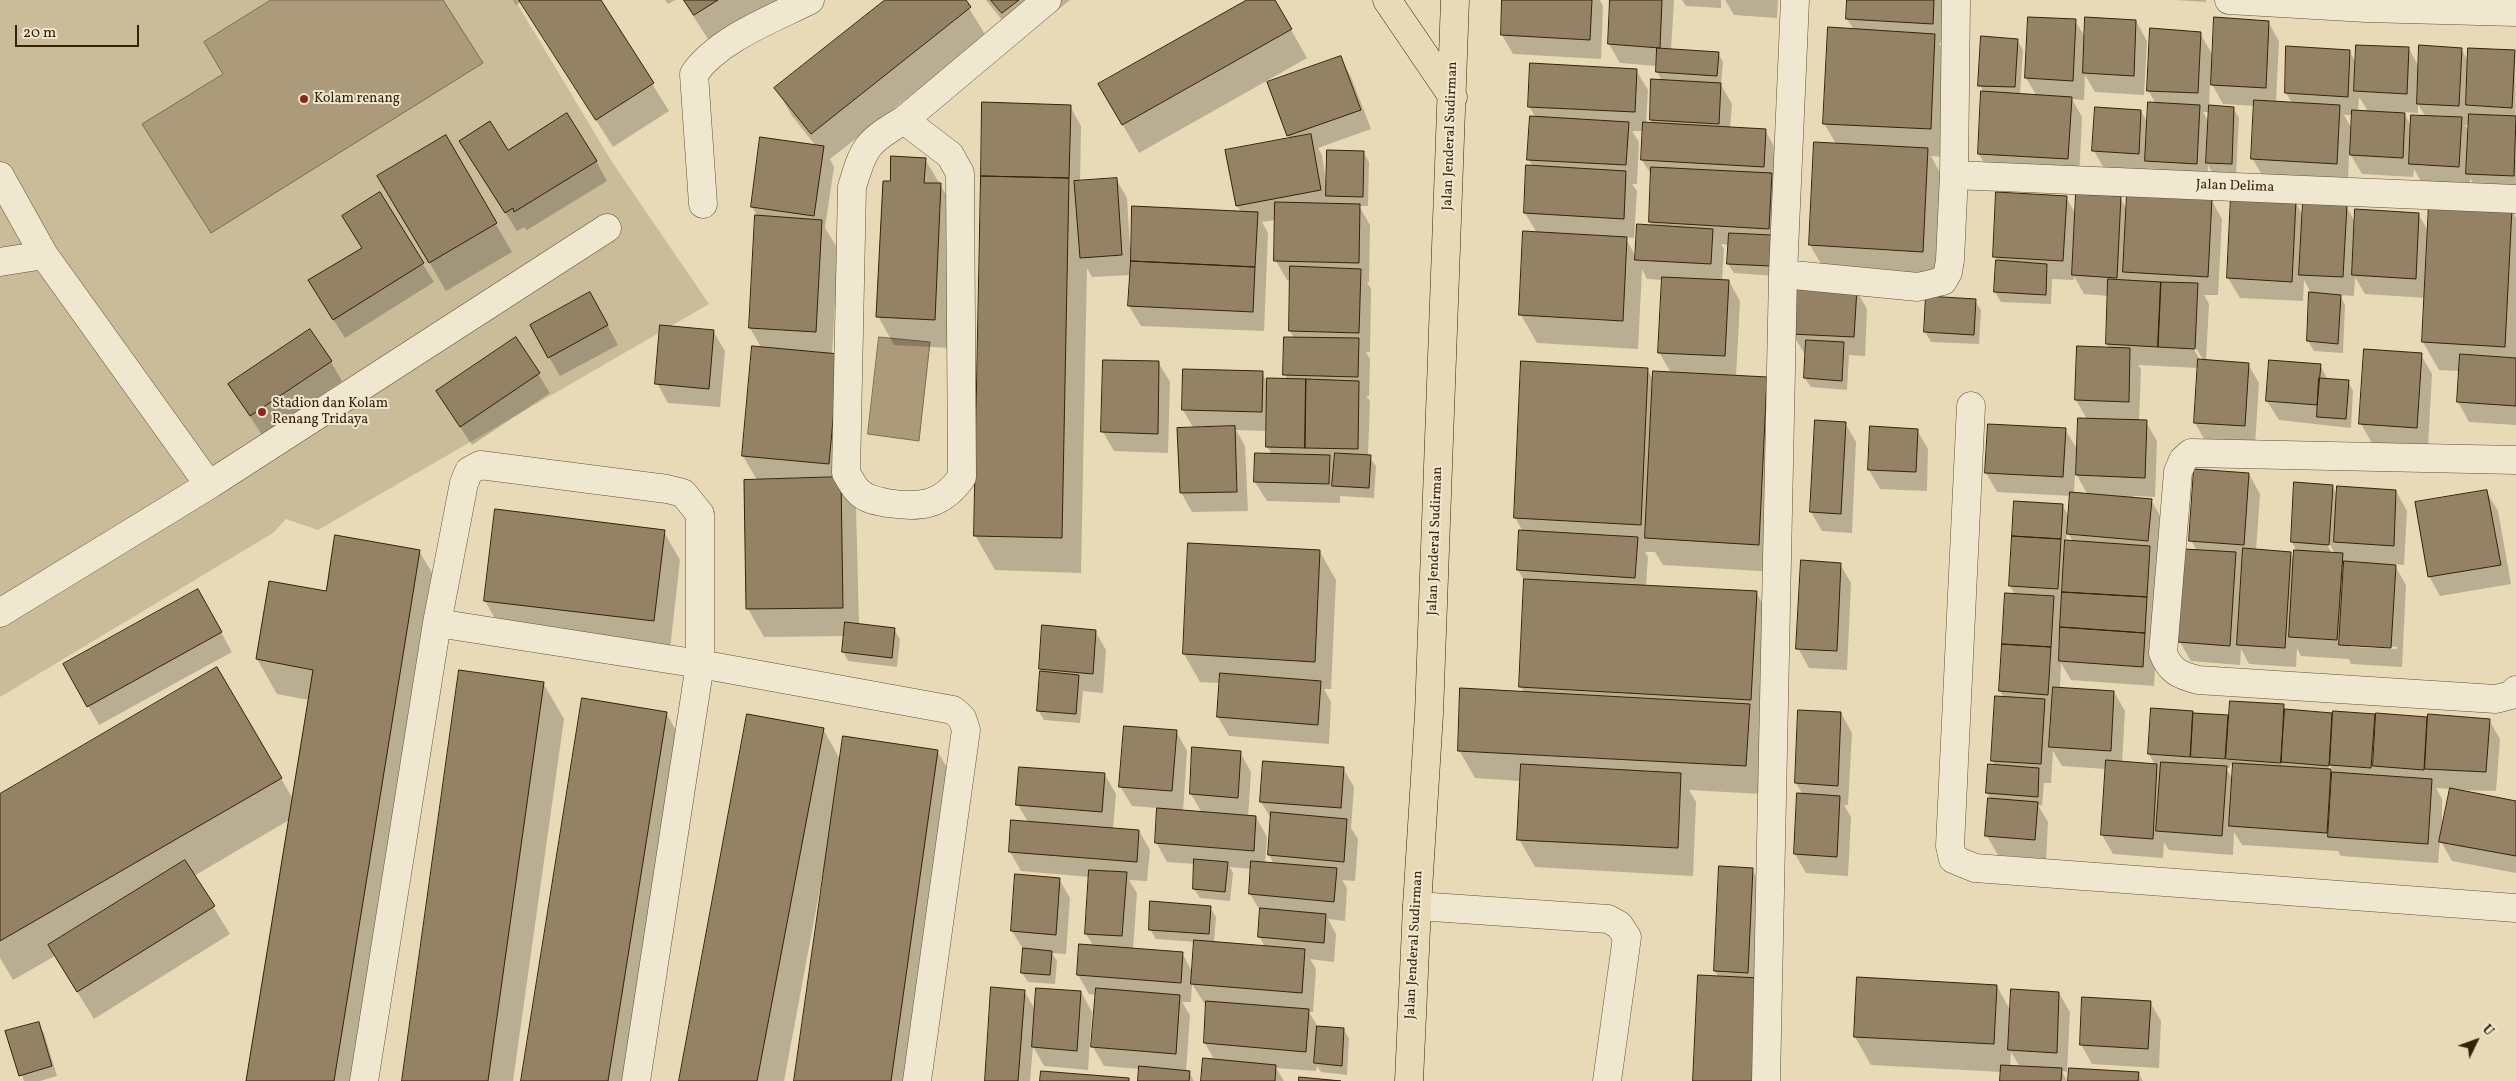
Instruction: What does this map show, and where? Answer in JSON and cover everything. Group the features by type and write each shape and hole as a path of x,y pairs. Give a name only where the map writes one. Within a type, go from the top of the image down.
{"main road":[{"path":"1387,0 1453,97"},
{"name":"Jalan Jenderal Sudirman","path":"1409,1081 1417,906 1429,714 1453,97 1455,0"}],"street":[{"path":"703,204 694,74 702,62 717,50 810,0"},
{"path":"904,120 950,155 960,173 962,477 953,490 942,498 913,507 870,500 858,492 846,473 852,187 862,153 879,135 904,120 1046,0"},
{"path":"1766,1081 1783,274 1795,0"},
{"path":"1783,274 1918,287 1943,281 1948,272 1950,260 1954,175 1956,0"},
{"path":"2229,0 2366,4 2516,12"},
{"name":"Jalan Delima","path":"1954,175 2516,199"},
{"path":"0,176 44,255 210,485"},
{"path":"0,614 210,485 607,228"},
{"path":"0,262 44,255"},
{"path":"1971,406 1950,846 1953,859 1975,868 2516,908"},
{"path":"2516,460 2191,453 2183,460 2178,472 2163,653 2168,666 2178,675 2198,680 2496,699 2511,695 2516,690"},
{"path":"364,1081 437,623 464,483 469,471 480,465 667,489 682,493 700,514 700,664 636,1081"},
{"path":"437,623 700,664 953,710 962,718 966,730 917,1081"},
{"path":"1417,906 1608,918 1619,925 1627,937 1607,1081"}],"shaded area":[{"name":"Stadion dan Kolam Renang Tridaya","path":"0,0 515,0 612,162 709,304 318,530 286,519 273,533 0,697"},
{"name":"Kolam renang","path":"271,0 443,0 483,63 211,233 142,124 223,74 204,42"},
{"path":"879,337 930,342 919,441 868,434"}],"building":[{"path":"519,0 601,0 654,83 596,120"},
{"path":"684,0 718,0 694,15"},
{"path":"885,0 966,0 971,7 811,134 774,88"},
{"path":"991,0 1019,0 1002,13"},
{"path":"1247,0 1275,0 1292,29 1122,125 1098,84"},
{"path":"1502,0 1592,0 1590,40 1501,35"},
{"path":"1610,0 1662,0 1660,48 1608,44"},
{"path":"1847,0 1934,0 1933,24 1846,19"},
{"path":"2028,17 2076,19 2073,81 2025,78"},
{"path":"2085,17 2136,20 2134,76 2083,73"},
{"path":"2214,17 2269,21 2266,88 2211,85"},
{"path":"1828,27 1935,34 1931,129 1823,124"},
{"path":"2150,28 2201,32 2198,93 2147,91"},
{"path":"1981,36 2018,39 2015,87 1978,86"},
{"path":"2356,45 2409,47 2407,94 2354,91"},
{"path":"2419,45 2462,48 2459,106 2417,104"},
{"path":"2286,46 2350,50 2348,97 2285,93"},
{"path":"1657,48 1719,52 1717,76 1656,72"},
{"path":"2468,48 2515,50 2512,108 2466,105"},
{"path":"1341,56 1361,110 1287,136 1267,82"},
{"path":"1530,63 1637,69 1635,112 1528,107"},
{"path":"1651,79 1721,83 1719,124 1650,120"},
{"path":"1981,91 2072,97 2068,159 1978,154"},
{"path":"2254,100 2340,105 2337,164 2251,159"},
{"path":"982,102 1071,105 1069,178 981,176"},
{"path":"2148,102 2200,105 2197,164 2145,161"},
{"path":"2209,105 2234,107 2232,164 2206,163"},
{"path":"2095,107 2141,110 2139,154 2092,151"},
{"path":"2352,110 2405,113 2403,158 2350,155"},
{"path":"567,113 597,161 514,212 513,208 505,213 459,141 490,121 508,150"},
{"path":"2469,114 2516,116 2514,176 2466,174"},
{"path":"2411,115 2462,117 2459,167 2409,164"},
{"path":"1530,116 1629,122 1626,165 1527,160"},
{"path":"1643,122 1766,129 1764,167 1641,160"},
{"path":"1311,134 1321,190 1236,206 1225,150"},
{"path":"446,135 497,223 429,263 377,176"},
{"path":"760,137 824,146 814,216 751,207"},
{"path":"1814,142 1928,148 1923,252 1809,245"},
{"path":"1327,150 1364,151 1363,197 1326,196"},
{"path":"891,156 926,158 924,183 941,183 935,320 876,317 883,181 890,181"},
{"path":"1526,165 1626,171 1624,219 1524,213"},
{"path":"1651,167 1772,173 1769,229 1649,222"},
{"path":"981,176 1069,178 1062,538 974,536"},
{"path":"1117,178 1122,255 1080,258 1074,181"},
{"path":"380,192 424,263 333,320 308,280 362,248 342,216"},
{"path":"1996,192 2067,196 2063,261 1993,257"},
{"path":"2076,194 2121,196 2117,278 2072,275"},
{"path":"2127,194 2212,198 2208,277 2123,272"},
{"path":"2231,196 2296,200 2292,282 2227,278"},
{"path":"1275,202 1360,204 1359,263 1274,261"},
{"path":"2303,202 2347,205 2343,277 2299,275"},
{"path":"2429,204 2512,208 2505,347 2422,342"},
{"path":"1132,206 1258,212 1255,267 1131,261"},
{"path":"2355,209 2419,213 2416,279 2352,275"},
{"path":"755,215 822,220 816,332 749,328"},
{"path":"1637,224 1713,229 1711,264 1635,260"},
{"path":"1523,231 1627,237 1623,321 1519,315"},
{"path":"1729,233 1772,235 1770,266 1727,264"},
{"path":"1996,260 2047,264 2046,295 1994,292"},
{"path":"1131,261 1255,267 1253,312 1128,306"},
{"path":"1290,266 1361,269 1359,333 1289,331"},
{"path":"1662,277 1729,280 1725,356 1658,353"},
{"path":"2108,279 2161,282 2158,347 2106,344"},
{"path":"2161,282 2198,283 2195,349 2158,347"},
{"path":"1793,285 1857,288 1854,337 1791,334"},
{"path":"590,292 608,325 548,358 530,325"},
{"path":"2309,292 2341,295 2338,344 2307,341"},
{"path":"1926,296 1976,299 1974,335 1924,332"},
{"path":"660,325 714,330 709,389 655,384"},
{"path":"310,329 332,361 250,416 228,384"},
{"path":"516,337 540,373 460,427 436,391"},
{"path":"1284,337 1359,338 1358,377 1283,375"},
{"path":"1806,340 1844,342 1842,381 1804,378"},
{"path":"752,346 839,354 829,464 742,456"},
{"path":"2077,346 2130,348 2129,402 2075,400"},
{"path":"2364,349 2422,353 2417,428 2359,424"},
{"path":"2460,354 2516,358 2516,406 2457,402"},
{"path":"2198,359 2249,363 2245,426 2194,423"},
{"path":"1103,360 1159,361 1158,434 1101,432"},
{"path":"2269,360 2321,364 2317,405 2266,401"},
{"path":"1521,361 1648,368 1641,525 1514,518"},
{"path":"1183,369 1263,371 1262,412 1182,410"},
{"path":"1653,371 1767,377 1759,545 1645,538"},
{"path":"1267,378 1306,379 1305,448 1266,447"},
{"path":"2319,378 2349,380 2346,419 2317,417"},
{"path":"1306,379 1359,381 1358,449 1305,448"},
{"path":"2078,418 2147,420 2145,478 2076,475"},
{"path":"1815,420 1846,422 1841,514 1810,512"},
{"path":"1988,424 2066,428 2063,477 1985,473"},
{"path":"1235,426 1237,492 1180,493 1177,428"},
{"path":"1870,426 1918,429 1916,472 1868,470"},
{"path":"1255,453 1330,455 1329,484 1254,482"},
{"path":"1335,453 1371,455 1369,488 1332,486"},
{"path":"2194,469 2249,473 2244,545 2189,541"},
{"path":"841,477 843,608 746,609 744,480"},
{"path":"2294,482 2333,485 2329,545 2291,542"},
{"path":"2337,486 2396,490 2394,546 2334,542"},
{"path":"2487,490 2501,565 2428,577 2415,502"},
{"path":"2070,492 2152,499 2148,541 2067,534"},
{"path":"2014,501 2063,504 2061,539 2012,536"},
{"path":"495,509 665,530 654,621 484,601"},
{"path":"1519,530 1638,537 1635,578 1517,570"},
{"path":"335,535 420,550 334,1081 246,1081 313,670 256,659 269,581 326,591"},
{"path":"2012,536 2061,539 2058,589 2009,586"},
{"path":"2065,540 2150,546 2147,597 2062,592"},
{"path":"1188,543 1320,550 1315,662 1183,654"},
{"path":"2243,548 2291,552 2285,648 2237,645"},
{"path":"2184,549 2236,552 2230,646 2178,642"},
{"path":"2294,550 2343,553 2337,640 2289,637"},
{"path":"1801,560 1841,563 1837,651 1796,649"},
{"path":"2344,561 2396,565 2391,648 2339,645"},
{"path":"1524,579 1757,591 1751,700 1519,687"},
{"path":"198,589 222,632 87,707 63,664"},
{"path":"2062,592 2147,597 2145,633 2060,627"},
{"path":"2005,593 2054,596 2051,647 2002,644"},
{"path":"845,622 895,628 892,658 842,652"},
{"path":"1042,625 1096,630 1093,674 1039,669"},
{"path":"2060,627 2145,633 2143,667 2059,661"},
{"path":"2002,644 2051,647 2048,695 1999,691"},
{"path":"217,667 282,778 0,941 0,794"},
{"path":"459,670 544,682 488,1081 402,1081"},
{"path":"1040,671 1079,675 1076,714 1037,711"},
{"path":"1220,673 1321,681 1318,725 1217,717"},
{"path":"2053,687 2114,691 2111,751 2049,747"},
{"path":"1460,688 1750,704 1746,766 1458,751"},
{"path":"1995,696 2045,699 2041,764 1991,761"},
{"path":"582,698 667,712 608,1081 521,1081"},
{"path":"2230,701 2284,704 2281,763 2226,759"},
{"path":"2151,708 2193,711 2190,757 2148,754"},
{"path":"2285,709 2332,713 2329,766 2281,762"},
{"path":"1798,710 1841,712 1838,786 1795,783"},
{"path":"2333,711 2375,714 2371,768 2330,765"},
{"path":"2193,713 2228,715 2225,759 2191,757"},
{"path":"2376,713 2427,717 2424,770 2373,766"},
{"path":"747,714 824,728 757,1081 679,1081"},
{"path":"2428,714 2490,719 2486,772 2425,769"},
{"path":"1124,726 1177,730 1172,791 1119,787"},
{"path":"843,736 938,750 891,1081 794,1081"},
{"path":"1192,747 1241,751 1238,798 1190,794"},
{"path":"2106,760 2157,764 2153,839 2101,835"},
{"path":"1263,761 1344,767 1341,808 1260,802"},
{"path":"2161,762 2227,766 2222,836 2156,831"},
{"path":"2233,763 2331,769 2327,833 2229,826"},
{"path":"1521,764 1681,773 1678,848 1517,840"},
{"path":"1988,764 2039,768 2038,797 1986,793"},
{"path":"1019,767 1105,773 1102,812 1016,805"},
{"path":"2332,772 2432,779 2428,844 2328,837"},
{"path":"2450,788 2516,801 2516,856 2439,842"},
{"path":"1797,793 1840,796 1837,857 1794,854"},
{"path":"1988,798 2038,802 2035,840 1985,836"},
{"path":"1157,808 1256,816 1254,851 1155,843"},
{"path":"1271,812 1347,819 1344,862 1268,855"},
{"path":"1011,820 1139,830 1137,862 1009,852"},
{"path":"1194,859 1228,862 1225,892 1193,889"},
{"path":"185,860 215,906 77,992 48,945"},
{"path":"1251,861 1337,868 1334,902 1249,894"},
{"path":"1719,866 1753,868 1748,973 1714,971"},
{"path":"1089,870 1127,872 1122,936 1085,934"},
{"path":"1015,874 1060,878 1056,935 1011,931"},
{"path":"1150,901 1211,906 1209,934 1149,930"},
{"path":"1260,908 1326,914 1324,943 1258,937"},
{"path":"1194,940 1305,949 1302,993 1191,984"},
{"path":"1079,944 1183,952 1181,983 1077,975"},
{"path":"1023,948 1052,951 1050,975 1021,973"},
{"path":"1698,975 1760,978 1755,1081 1693,1081"},
{"path":"1857,977 1997,985 1994,1044 1854,1037"},
{"path":"991,987 1025,990 1018,1081 985,1081"},
{"path":"1036,988 1081,991 1077,1051 1032,1047"},
{"path":"1096,988 1180,995 1176,1054 1091,1047"},
{"path":"2011,989 2059,992 2057,1053 2008,1050"},
{"path":"2082,997 2151,1001 2148,1049 2080,1045"},
{"path":"1206,1001 1309,1009 1306,1052 1204,1043"},
{"path":"39,1022 52,1066 19,1076 5,1031"},
{"path":"1317,1026 1344,1028 1342,1066 1314,1063"},
{"path":"1203,1058 1276,1065 1275,1081 1201,1081"},
{"path":"2001,1065 2062,1068 2061,1081 2000,1081"},
{"path":"1139,1066 1190,1071 1189,1081 1138,1081"},
{"path":"2069,1068 2139,1072 2138,1081 2068,1081"},
{"path":"1041,1071 1129,1078 1129,1081 1040,1081"},
{"path":"1299,1077 1341,1081 1299,1081"}],"place":[{"name":"Kolam renang","path":"304,99"},
{"name":"Stadion dan Kolam Renang Tridaya","path":"262,412"}]}
